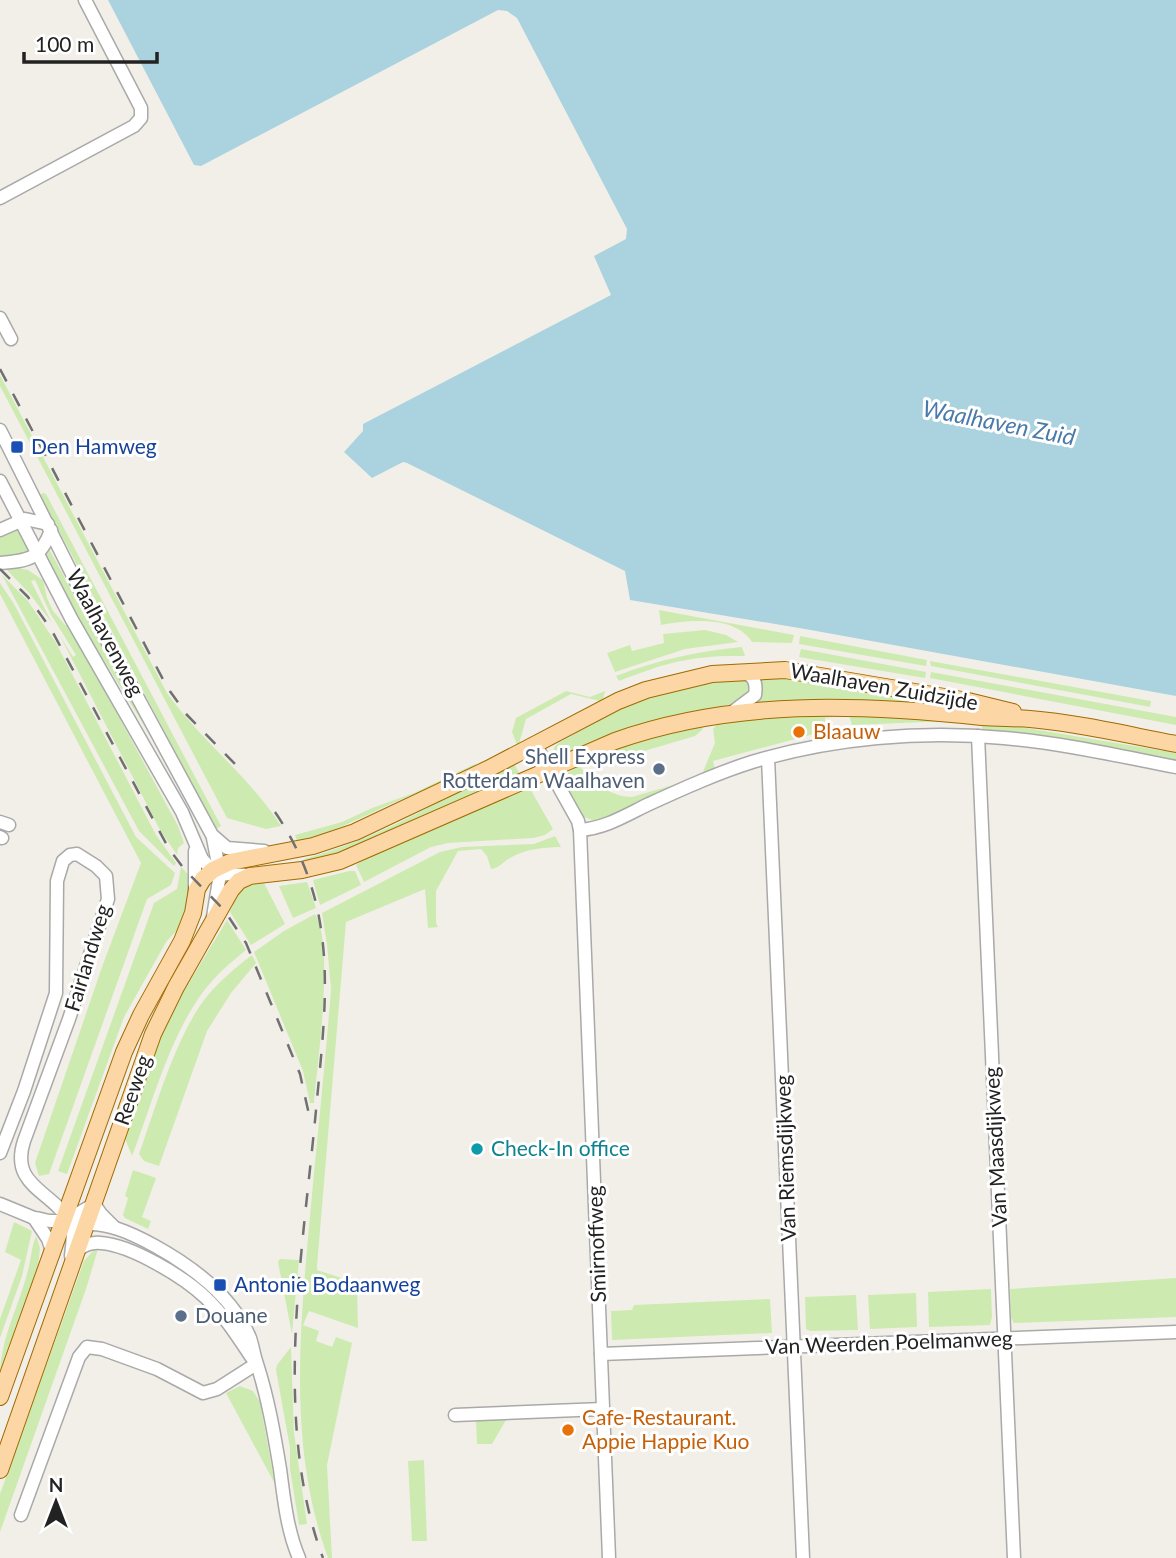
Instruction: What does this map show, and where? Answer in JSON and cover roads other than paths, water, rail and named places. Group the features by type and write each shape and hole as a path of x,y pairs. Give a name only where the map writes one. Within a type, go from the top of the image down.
{"main road":[{"name":"Waalhaven Zuidzijde","path":"219,868 313,846 355,832 618,701 686,678 771,669 814,673 999,708 1031,719"},
{"name":"Waalhaven Zuidzijde","path":"247,878 306,870 351,857 623,738 663,726 731,713 850,706 1031,719 1176,744"},
{"name":"Reeweg","path":"0,1397 68,1218 124,1052 182,941 200,883 219,868"},
{"name":"Reeweg","path":"68,1218 94,1204 153,1034 176,987 232,888 247,878"},
{"name":"Reeweg","path":"0,1470 73,1258 68,1218"}],"street":[{"path":"0,198 134,127 141,118 141,108 85,0"},
{"path":"0,318 10,338"},
{"name":"Waalhavenweg","path":"0,430 85,600 216,841"},
{"name":"Waalhavenweg","path":"0,481 72,620 178,805 193,836 197,853"},
{"path":"0,530 20,521 35,520 49,527 37,553 23,561"},
{"path":"0,563 23,561 36,564 48,572"},
{"path":"731,713 750,701 756,688 754,678 749,673 734,671"},
{"name":"Waalhaven Zuidzijde","path":"580,830 605,826 737,767 768,758 884,737 978,736 1051,744 1176,767"},
{"name":"Van Maasdijkweg","path":"978,736 1014,1558"},
{"path":"534,744 549,770"},
{"name":"Van Riemsdijkweg","path":"768,758 803,1558"},
{"name":"Smirnoffweg","path":"549,770 578,821 580,830 610,1558"},
{"name":"Waalhaven Zuidzijde","path":"216,841 232,849 252,851 313,846"},
{"name":"Reeweg","path":"212,924 219,868 216,841"},
{"path":"197,853 206,865 219,868"},
{"name":"Reeweg","path":"195,899 197,853"},
{"name":"Fairlandweg","path":"0,1153 24,1091 56,993 57,881 63,861 70,855 77,854 106,876 108,899 20,1159 27,1178 68,1218"},
{"name":"Waalhaven Zuidzijde","path":"219,868 247,878"},
{"path":"0,1204 34,1218 50,1221 68,1218 117,1229 174,1257 208,1282 233,1311 250,1337 267,1402 290,1533 299,1558"},
{"path":"94,1204 117,1229"},
{"path":"34,1218 48,1239 53,1254"},
{"path":"73,1258 89,1244 104,1243 176,1274 208,1300 256,1364"},
{"name":"Van Weerden Poelmanweg","path":"601,1354 1176,1332"},
{"path":"21,1515 81,1352 88,1348 102,1349 157,1369 203,1393 217,1389 256,1364"},
{"path":"455,1415 603,1409"}],"water":[{"name":"Waalhaven Zuid","path":"108,0 1176,0 1176,696 630,600 625,571 407,463 403,462 372,478 344,452 363,431 363,424 611,295 594,256 626,239 627,229 517,18 507,11 498,10 201,166 194,165"}],"railway":[{"path":"0,369 167,687 187,715 238,767"},
{"path":"0,569 28,597 51,629 169,849 185,870 224,910 246,943 300,1074 310,1119"},
{"path":"275,812 296,848 311,884 320,920 324,957 323,1032 299,1278 295,1394 299,1451 308,1506 323,1558"}],"place":[{"name":"Den Hamweg","path":"17,447"},
{"name":"Blaauw","path":"799,732"},
{"name":"Shell Express Rotterdam Waalhaven","path":"659,769"},
{"name":"Check-In office","path":"477,1149"},
{"name":"Antonie Bodaanweg","path":"220,1285"},
{"name":"Douane","path":"181,1316"},
{"name":"Cafe-Restaurant. Appie Happie Kuo","path":"568,1430"}]}
